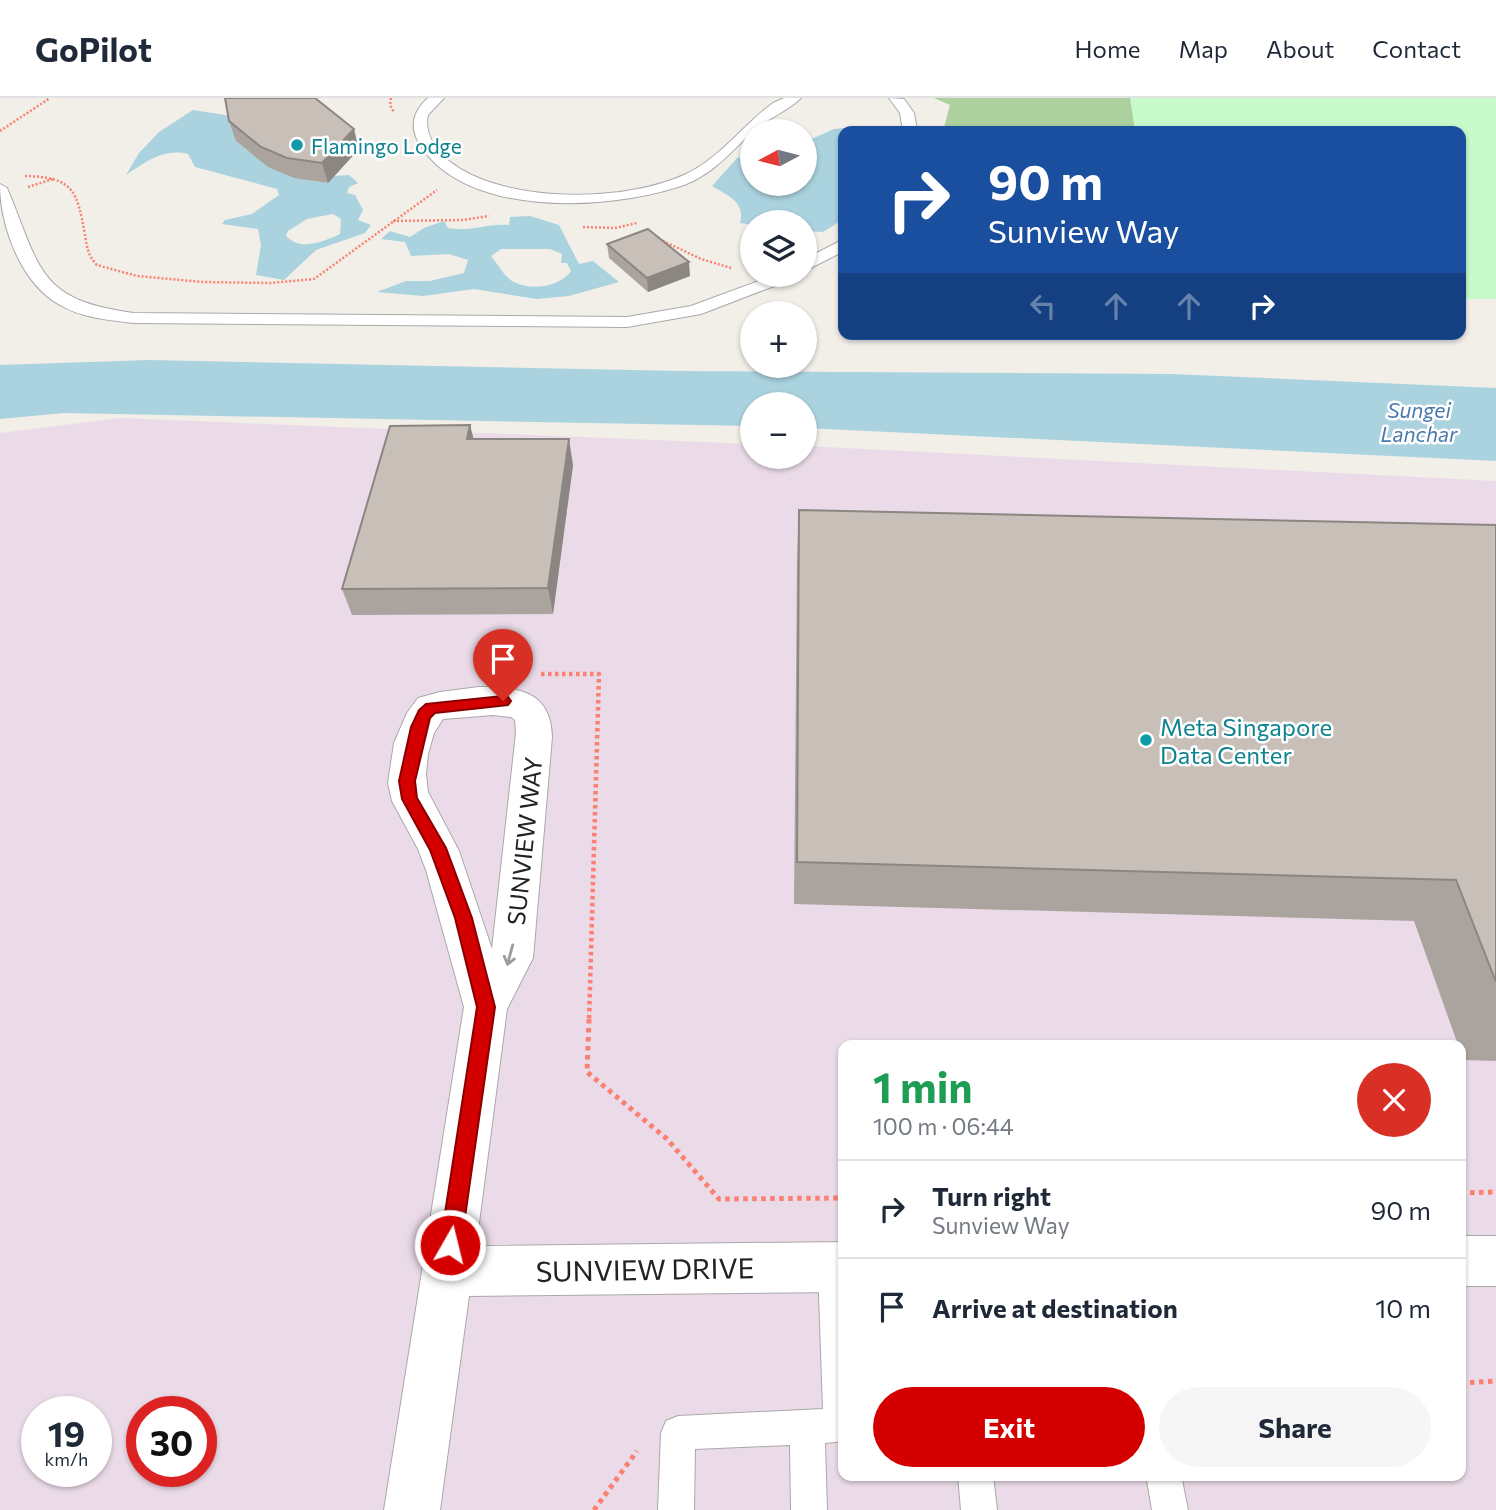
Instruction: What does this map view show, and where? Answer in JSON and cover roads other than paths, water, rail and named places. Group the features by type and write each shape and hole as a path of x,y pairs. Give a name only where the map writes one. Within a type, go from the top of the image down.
{"street":[{"name":"SUNVIEW WAY","path":"412,1510 486,1007 512,958 534,737 533,718 523,707 503,701 432,708 418,727 407,781 410,799 438,848 463,918 486,1007"},
{"path":"1466,1261 1496,1261"},
{"name":"SUNVIEW DRIVE","path":"446,1271 838,1267"}],"lane":[{"path":"437,98 426,105 418,119 420,129 427,148 464,176 484,186 556,198 602,198 676,183 704,171 778,106 794,98"},
{"path":"896,98 902,103 910,126"},
{"path":"0,188 31,269 53,295 85,310 134,318 627,322 695,310 757,287"},
{"path":"817,259 838,247"},
{"path":"676,1510 678,1433 838,1425"},
{"path":"807,1426 809,1510"},
{"path":"976,1481 979,1510"},
{"path":"1164,1481 1170,1510"}],"water":[{"path":"193,110 232,116 236,141 278,170 328,183 334,176 349,175 358,183 349,187 347,193 355,195 363,210 358,220 371,225 365,233 316,250 284,280 256,275 261,245 258,229 222,224 225,220 252,214 279,195 277,189 195,167 188,154 179,153 155,157 126,175 139,153 159,132","holes":["333,214 341,219 340,234 320,242 299,243 286,236 288,231 307,219"]},
{"path":"838,129 838,223 823,232 817,232 817,210 740,210 734,200 712,186 740,157 740,196 817,196 817,137"},
{"path":"530,216 559,225 579,264 593,261 619,282 569,296 537,299 474,289 423,296 377,292 406,281 430,281 464,273 468,260 449,254 411,256 405,242 381,239 390,231 410,237 424,228 444,221 448,228 465,229 509,225 510,217","holes":["501,249 550,249 562,254 561,263 567,263 571,271 560,281 537,287 521,285 511,280 491,256"]},
{"name":"Sungei Lanchar","path":"149,360 740,371 740,378 817,378 817,372 1172,374 1496,388 1496,461 817,429 817,392 740,392 740,426 64,413 0,419 0,365"}],"place":[{"name":"Flamingo Lodge","path":"297,145"},
{"name":"Meta Singapore Data Center","path":"1146,740"}]}
